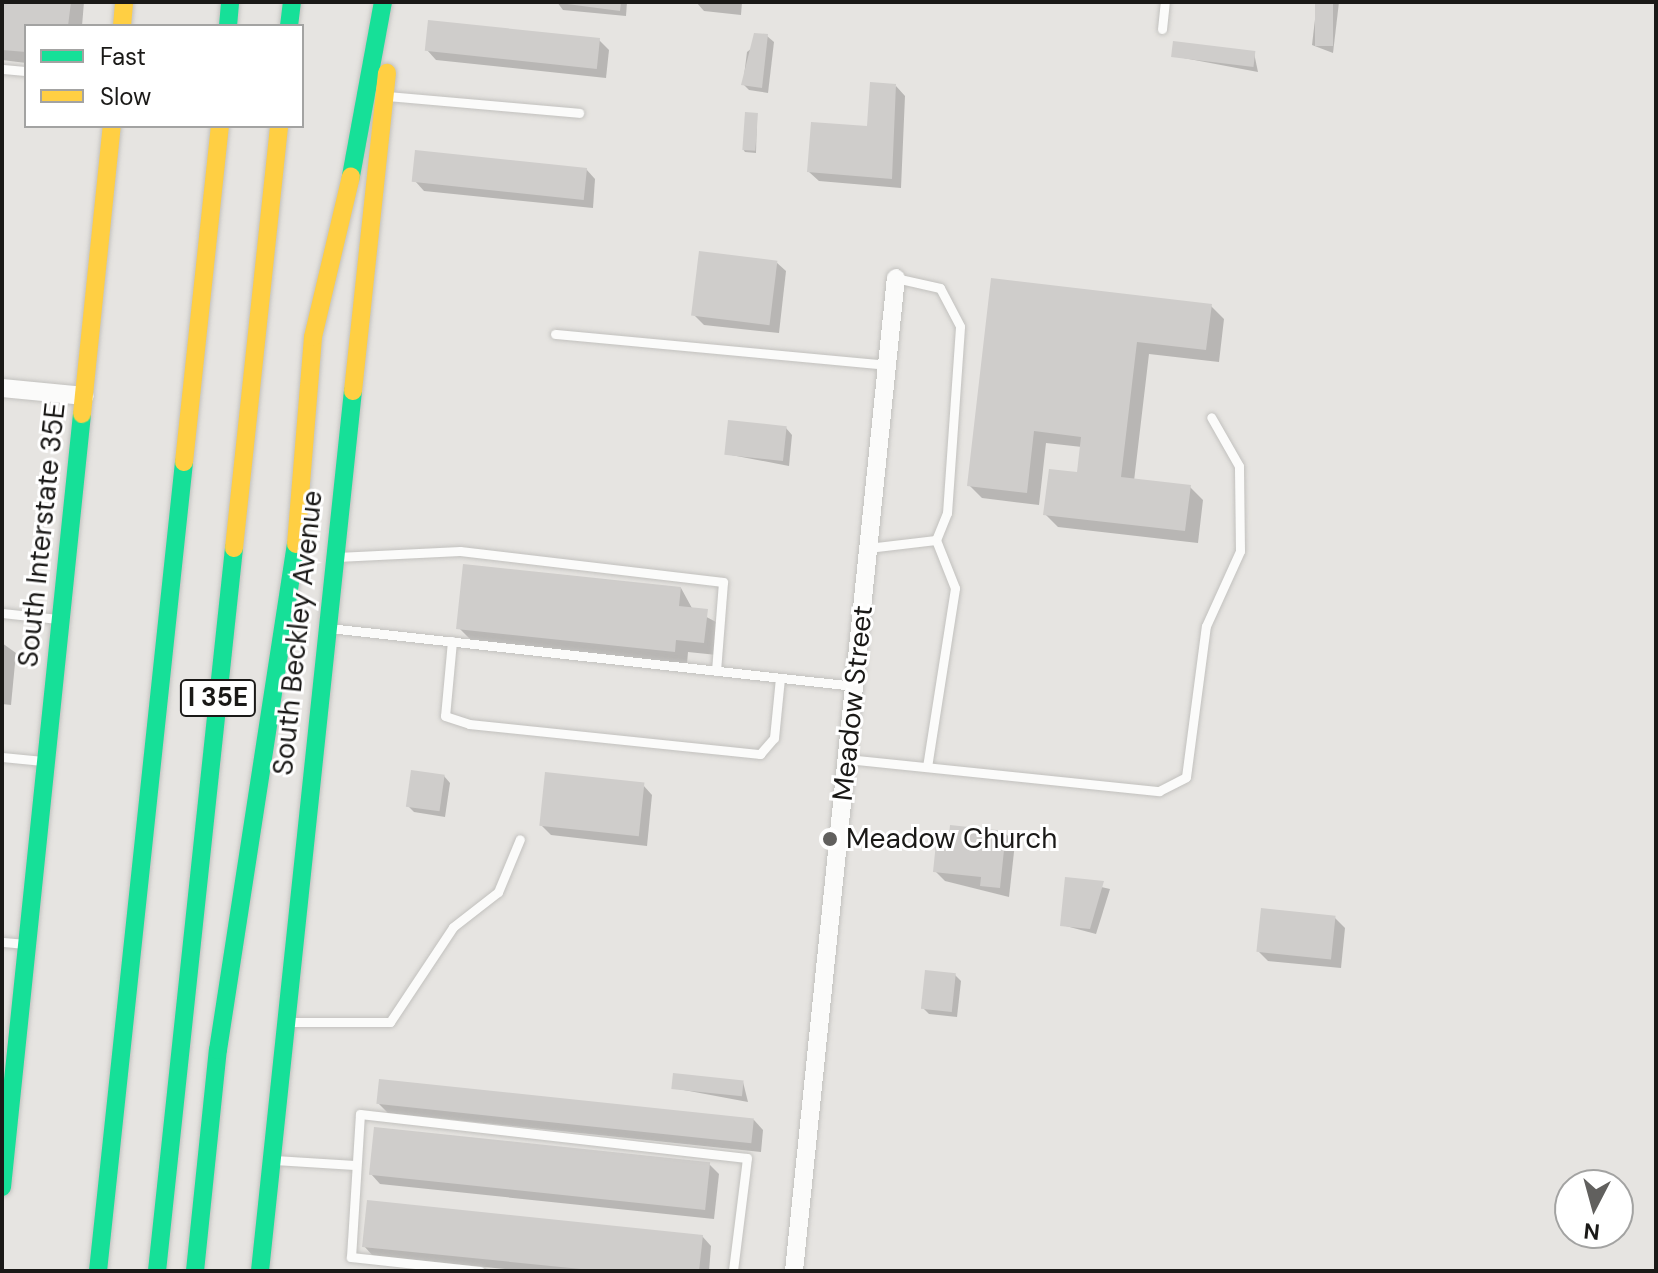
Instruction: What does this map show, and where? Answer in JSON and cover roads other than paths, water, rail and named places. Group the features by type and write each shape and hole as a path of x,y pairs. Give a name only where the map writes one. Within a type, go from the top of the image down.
{"main road":[{"path":"122,24 124,2"},
{"path":"228,24 230,2"},
{"path":"289,24 292,2"},
{"path":"195,1271 218,1050 290,616 313,337 372,87 383,2"},
{"name":"South Beckley Avenue","path":"260,1271 325,627 386,96 391,2"},
{"name":"South Interstate 35E","path":"2,1187 6,1115 28,945 112,128"},
{"name":"I 35E","path":"98,1271 220,128"},
{"name":"I 35E","path":"157,1271 279,128"}],"street":[{"name":"Meadow Street","path":"794,1271 896,278"},
{"path":"2,388 85,396"}],"lane":[{"path":"1162,29 1165,2"},
{"path":"2,69 24,71"},
{"path":"386,96 579,113"},
{"path":"896,278 940,288 960,326 947,513 936,540 955,588 927,767"},
{"path":"555,334 887,365"},
{"path":"847,759 1159,791 1186,777 1206,626 1240,551 1239,466 1211,417"},
{"path":"868,548 936,540"},
{"path":"333,557 460,551 723,582 716,671"},
{"path":"2,613 62,619"},
{"path":"325,627 854,686"},
{"path":"452,641 445,716 469,724 760,754 774,738 780,678"},
{"path":"2,757 47,762"},
{"path":"286,1022 390,1022 453,927 498,892 520,839"},
{"path":"2,942 28,945"},
{"path":"480,1271 351,1257 354,1165 360,1114 747,1158 733,1271"},
{"path":"271,1160 354,1165"}],"place":[{"name":"Meadow Church","path":"830,839"}]}
